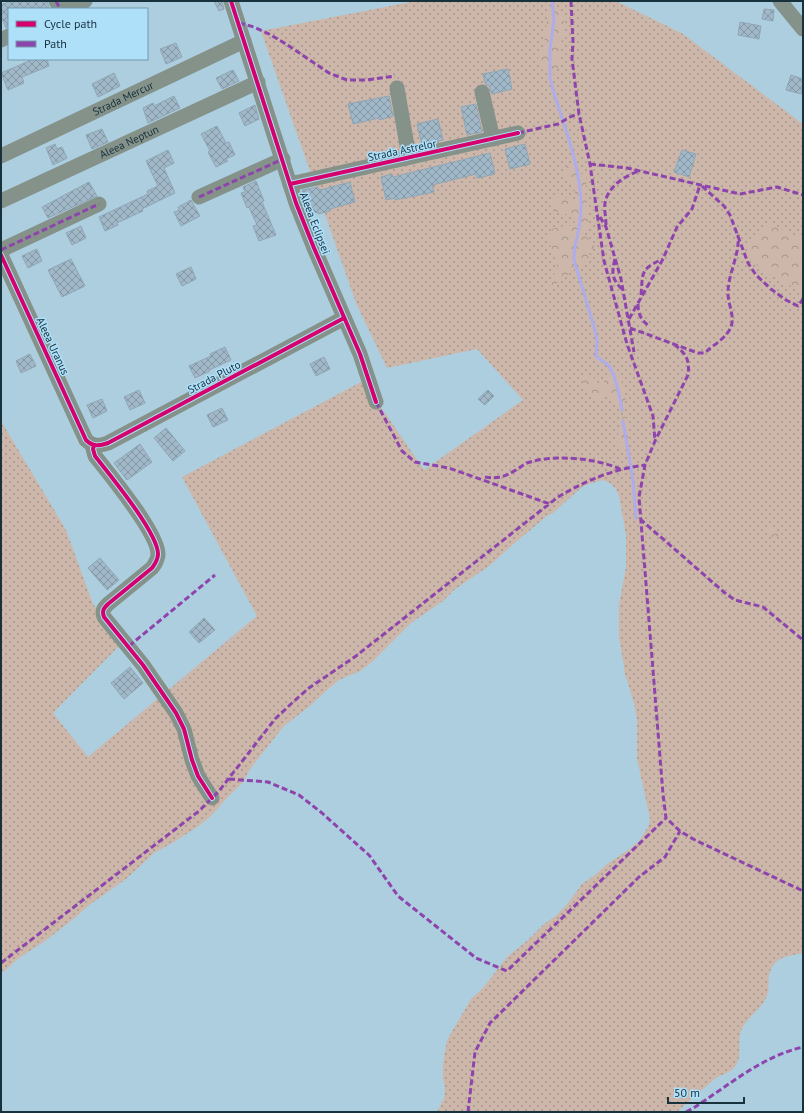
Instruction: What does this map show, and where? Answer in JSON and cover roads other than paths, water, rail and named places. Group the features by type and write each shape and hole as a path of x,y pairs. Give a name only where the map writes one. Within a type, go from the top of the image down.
{"street":[{"path":"69,8 85,1"},
{"name":"Aleea Eclipsei","path":"231,1 283,159 296,204 360,354 376,402"},
{"path":"780,1 803,29"},
{"name":"Strada Mercur","path":"1,156 244,41"},
{"name":"Aleea Neptun","path":"1,201 258,82"},
{"path":"397,88 409,157"},
{"path":"482,92 493,139"},
{"name":"Strada Astrelor","path":"290,184 518,133"},
{"path":"199,197 283,159"},
{"path":"1,250 99,204"},
{"name":"Aleea Uranus","path":"1,255 86,440 92,445 95,456 148,527 157,548 157,562 152,568 108,604 103,612 104,617 143,665 176,714 184,729 198,776 212,798"},
{"name":"Strada Pluto","path":"92,445 100,445 108,442 344,318"}],"waterway":[{"path":"552,1 554,19 550,49 550,78 575,160 580,189 580,218 574,250 574,260 595,330 597,342 596,356 609,366 614,375 622,410"},
{"path":"623,421 633,480 636,518"}]}
